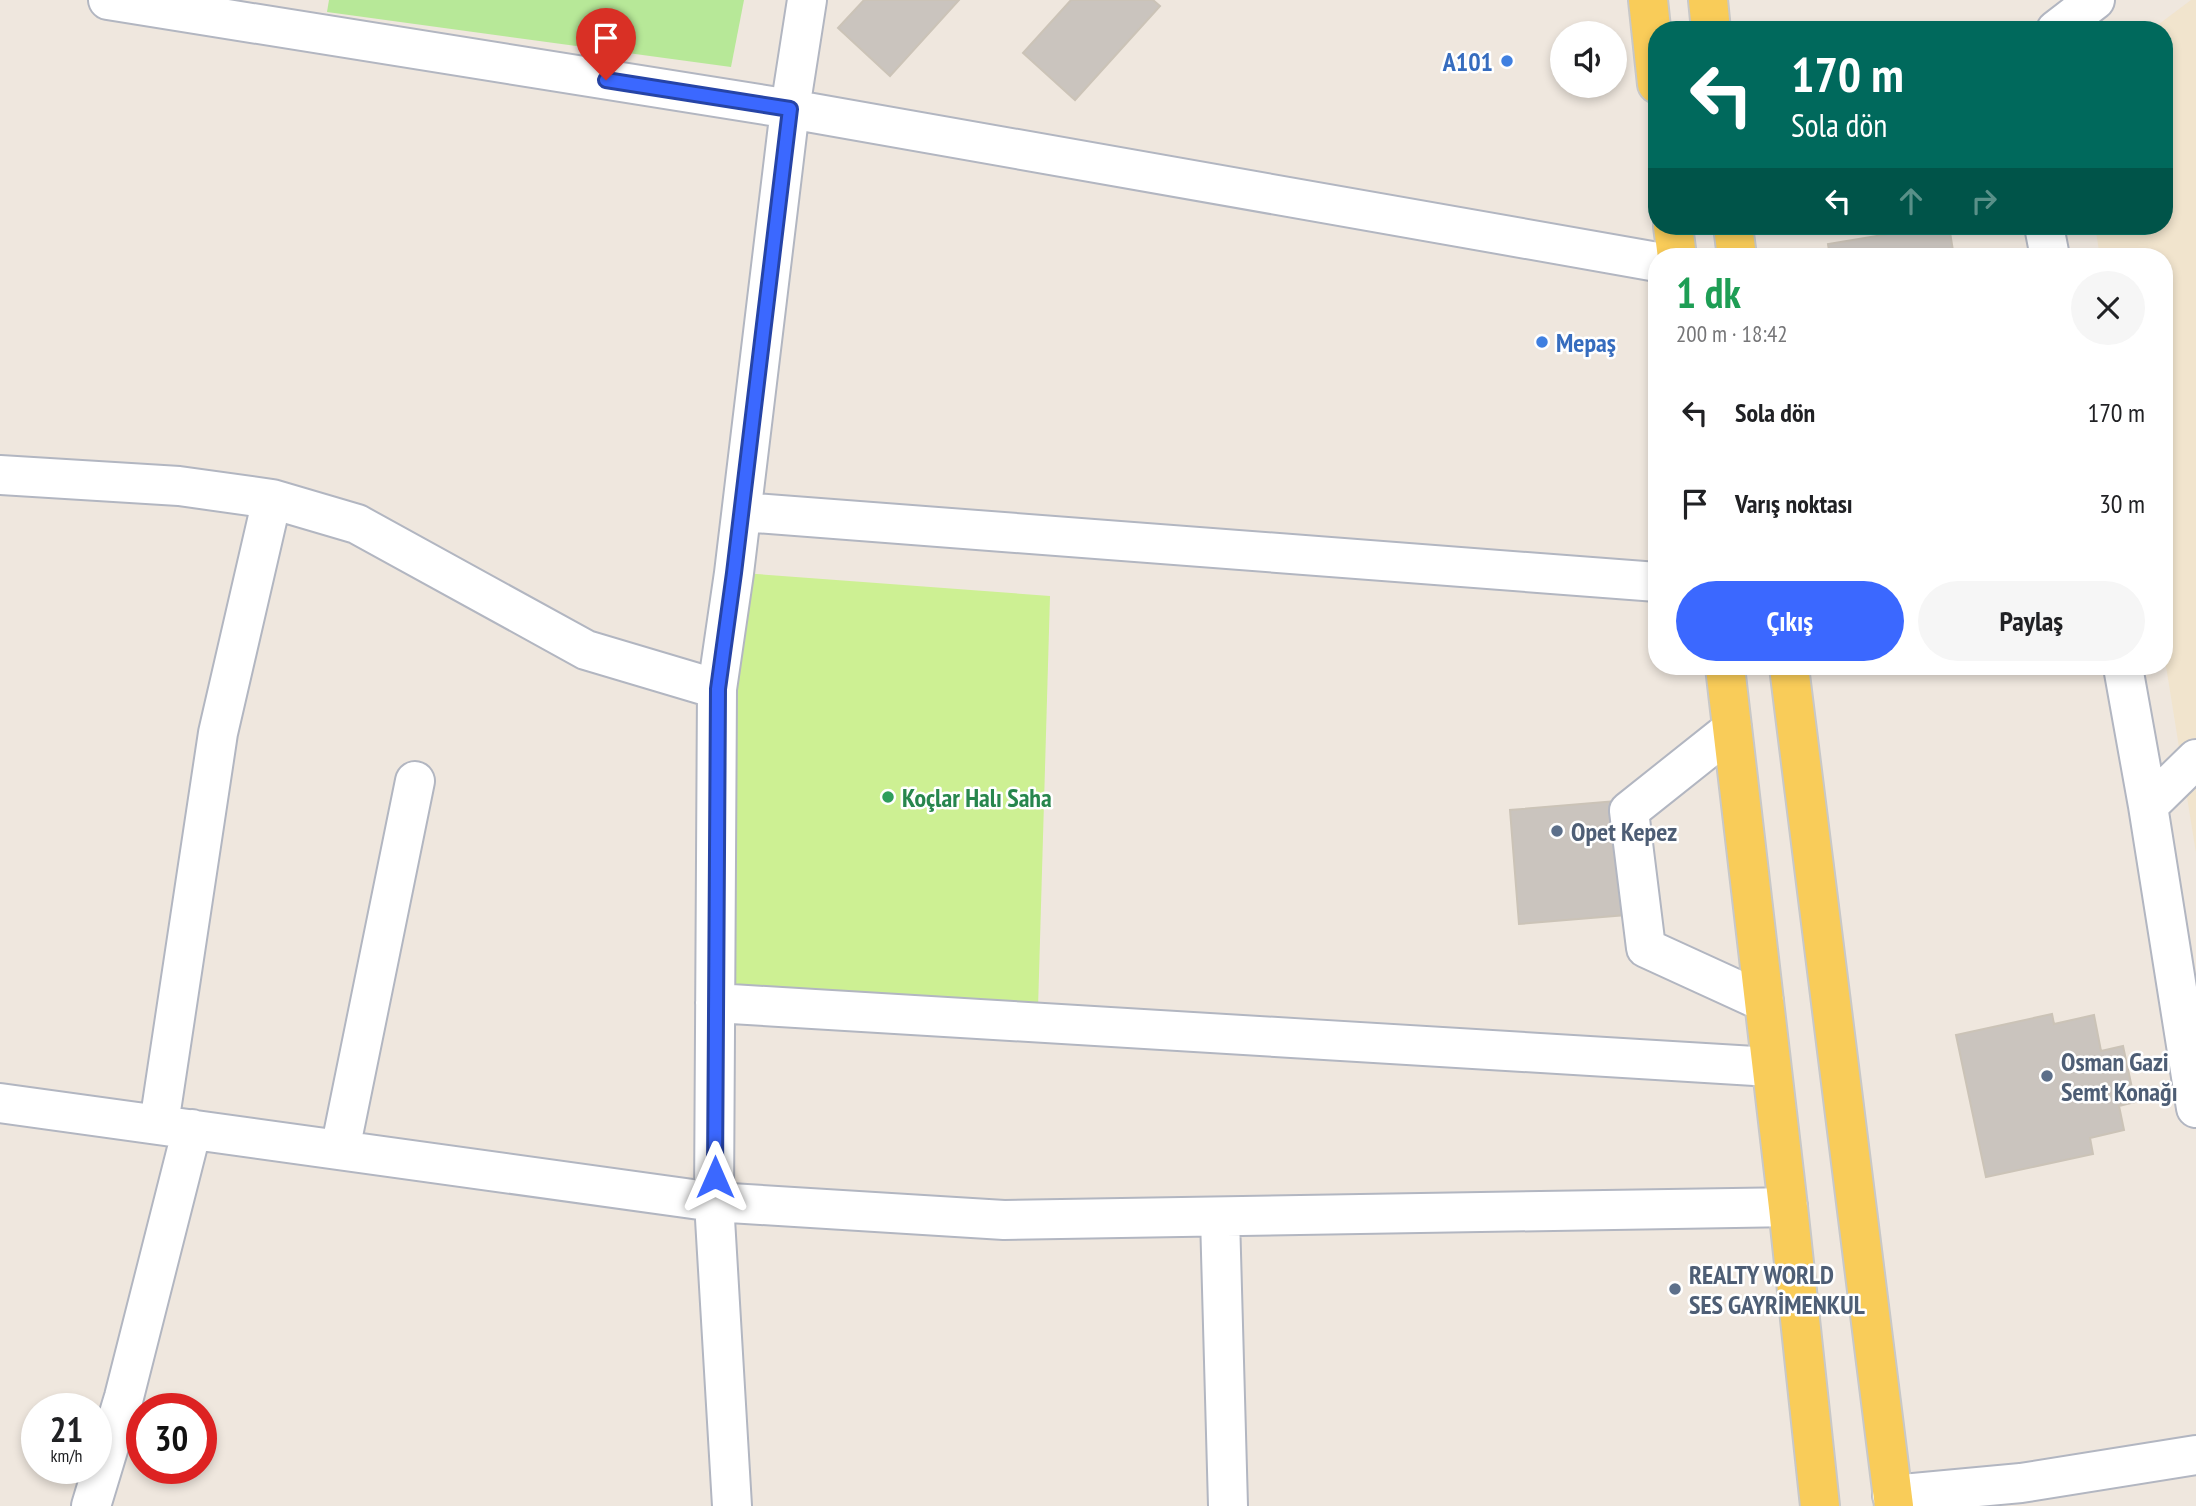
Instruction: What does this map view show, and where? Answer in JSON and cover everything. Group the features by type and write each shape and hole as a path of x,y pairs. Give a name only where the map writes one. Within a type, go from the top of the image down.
{"main road":[{"path":"1648,0 1650,21"},
{"path":"1709,0 1711,21"},
{"path":"1726,675 1820,1506"},
{"path":"1789,675 1893,1501"}],"street":[{"path":"108,0 293,15 790,109 1648,260"},
{"path":"732,1506 714,1202 718,689 790,109 807,0"},
{"path":"2068,21 2095,0"},
{"path":"0,475 179,486 272,499 357,524 586,650 718,689"},
{"path":"91,1506 124,1398 175,1127 218,733 272,499"},
{"path":"742,512 1648,581"},
{"path":"2124,675 2196,1108"},
{"path":"1732,729 1629,811 1646,948 1764,1002"},
{"path":"2148,806 2196,759"},
{"path":"340,1150 415,780"},
{"path":"715,1003 1772,1067"},
{"path":"0,1103 714,1202 1004,1220 1788,1208"},
{"path":"1220,1217 1227,1506"},
{"path":"1893,1501 2061,1492 2196,1455"}],"shaded area":[{"path":"2191,0 2196,0 2196,853 2167,675 2173,675 2173,248 2099,248 2096,235 2173,235 2173,21 2163,21"}],"green space":[{"path":"329,0 744,0 731,67 327,12"},
{"name":"Koçlar Halı Saha","path":"743,573 1050,596 1038,1009 722,998"}],"building":[{"path":"864,0 959,0 890,76 838,28"},
{"path":"1071,0 1153,0 1160,6 1075,100 1023,53"},
{"path":"1882,235 1950,235 1953,248 1829,248 1828,244"},
{"path":"1616,801 1626,915 1519,924 1510,810"},
{"name":"Osman Gazi Semt Konağı","path":"2052,1014 2054,1024 2094,1015 2101,1051 2123,1046 2135,1102 2119,1106 2124,1130 2090,1138 2093,1154 1986,1177 1956,1035"}],"place":[{"name":"A101","path":"1507,61"},
{"name":"Mepaş","path":"1542,342"},
{"name":"Koçlar Halı Saha","path":"888,797"},
{"name":"Opet Kepez","path":"1557,831"},
{"name":"Osman Gazi Semt Konağı","path":"2047,1076"},
{"name":"REALTY WORLD SES GAYRİMENKUL","path":"1675,1289"}],"route":[{"path":"606,80 790,109 718,689 715,1177"}]}
